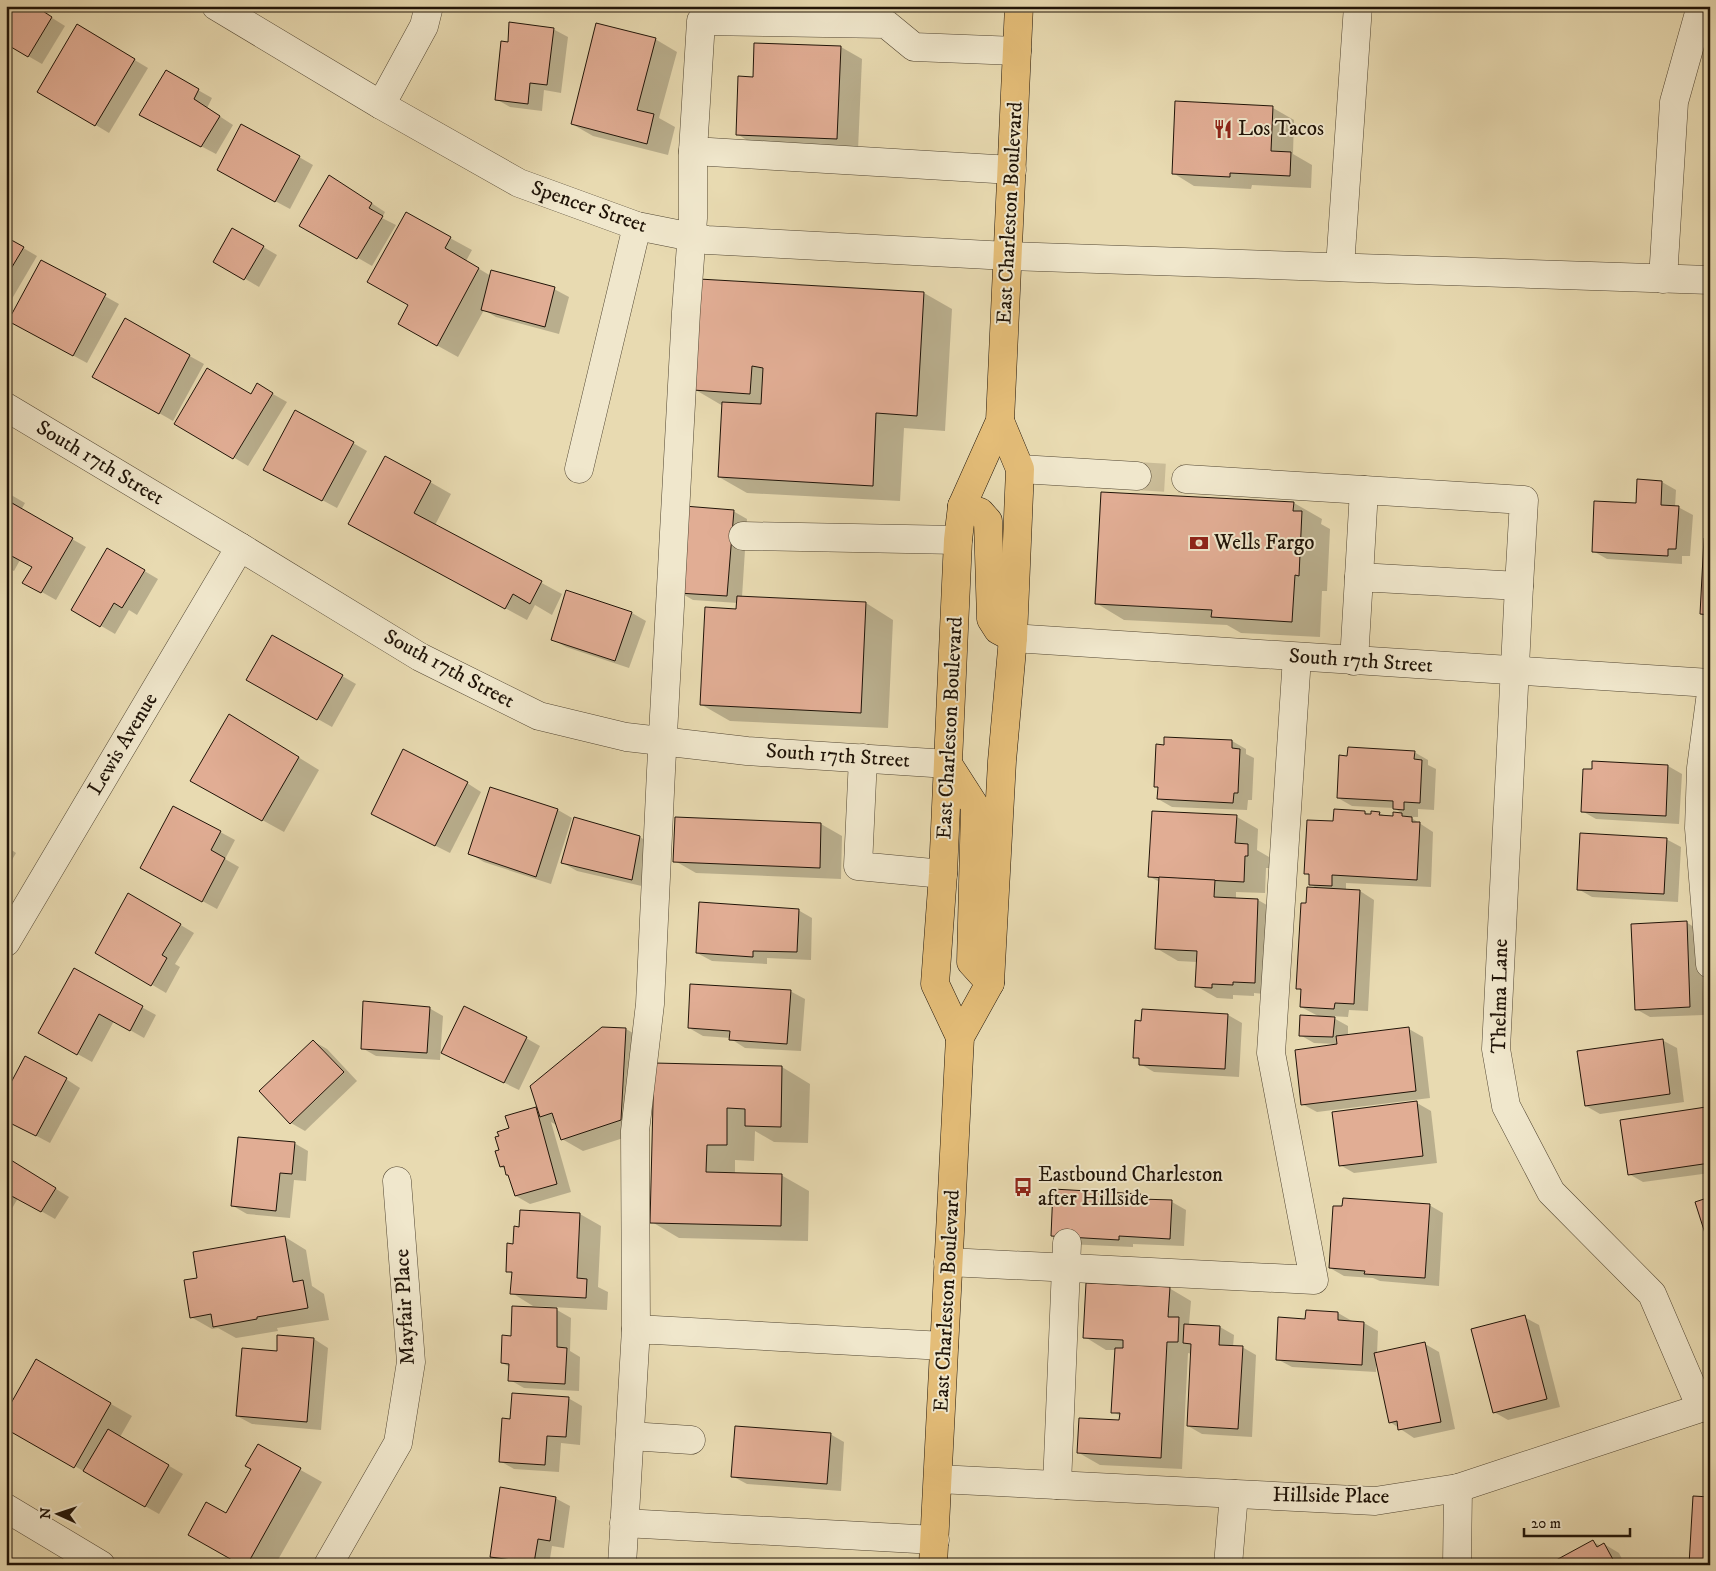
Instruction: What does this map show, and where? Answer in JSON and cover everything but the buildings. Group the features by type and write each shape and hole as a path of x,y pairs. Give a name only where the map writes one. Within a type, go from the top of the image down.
{"main road":[{"name":"East Charleston Boulevard","path":"960,1037 935,984 943,874 958,540 962,506 1000,421 1019,6"},
{"name":"East Charleston Boulevard","path":"934,1552 960,1037 990,983 1002,761 1013,638 1020,469 1000,421"},
{"path":"962,506 980,512 988,521 991,619 998,630 1013,638"},
{"path":"948,764 975,806 971,962 990,983"}],"street":[{"name":"Spencer Street","path":"216,6 381,105 519,183 636,226 707,240 1008,256 1710,280"},
{"path":"381,105 424,26 429,6"},
{"path":"1340,266 1358,6"},
{"path":"1662,279 1674,102 1701,6"},
{"path":"622,1565 636,1329 635,1131 650,1004 662,741 686,312 692,237 701,14 887,15 914,47 1017,51"},
{"path":"694,151 1012,170"},
{"path":"579,469 636,226"},
{"name":"South 17th Street","path":"6,407 420,657 539,716 626,737 747,751 948,764"},
{"path":"1020,469 1138,476"},
{"path":"1186,480 1364,490 1354,661"},
{"name":"Thelma Lane","path":"1364,490 1524,500 1496,1049 1506,1106 1551,1192 1652,1294 1705,1407"},
{"path":"743,536 958,540"},
{"name":"Lewis Avenue","path":"6,942 240,547"},
{"path":"1359,577 1519,586"},
{"name":"South 17th Street","path":"1013,638 1710,683"},
{"path":"948,1262 1067,1256 1314,1280 1271,1053 1297,657"},
{"path":"1710,700 1701,768 1699,828 1710,964"},
{"path":"863,758 858,866 943,874"},
{"name":"Mayfair Place","path":"328,1565 398,1443 411,1362 397,1181"},
{"path":"1057,1485 1067,1256"},
{"path":"636,1329 944,1346"},
{"name":"Hillside Place","path":"938,1479 1375,1501 1458,1488 1705,1407"},
{"path":"630,1436 691,1440"},
{"path":"1457,1565 1458,1488"},
{"path":"1228,1565 1234,1494"},
{"path":"6,1508 101,1565"},
{"path":"624,1523 934,1552"}],"tunnel":[{"path":"1137,476 1186,479"}],"place":[{"name":"Los Tacos","path":"1223,129"},
{"name":"Wells Fargo","path":"1199,543"},
{"name":"Eastbound Charleston after Hillside","path":"1023,1187"}]}
